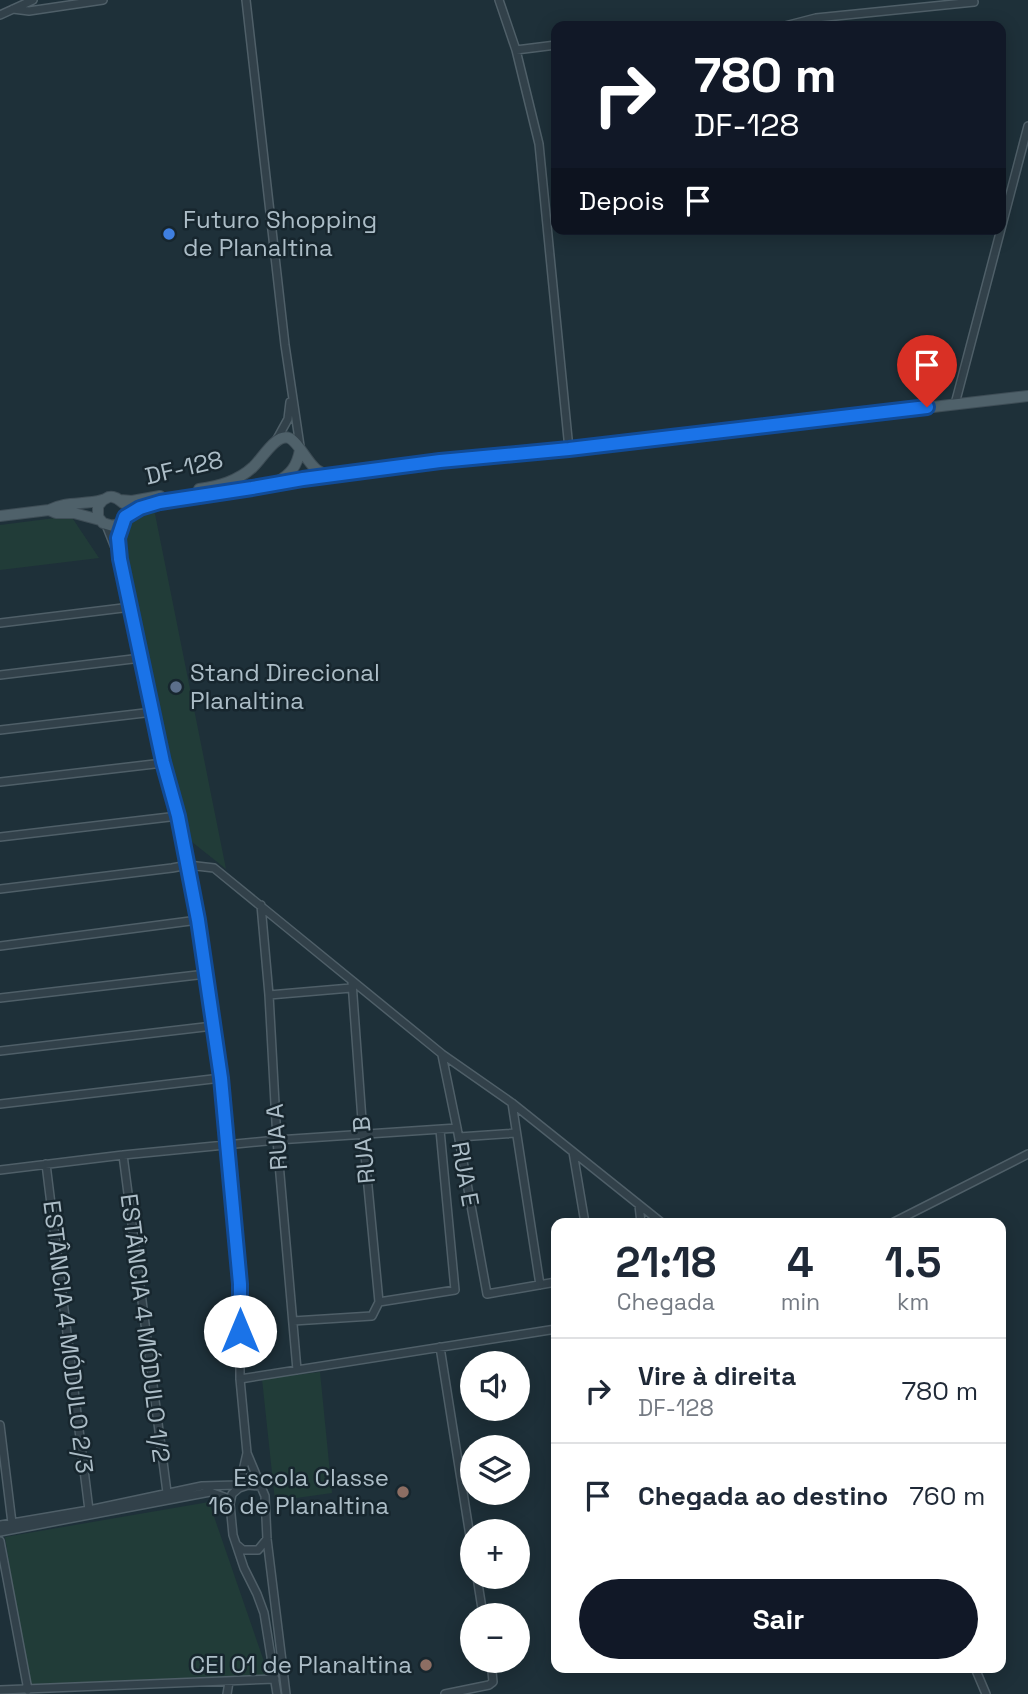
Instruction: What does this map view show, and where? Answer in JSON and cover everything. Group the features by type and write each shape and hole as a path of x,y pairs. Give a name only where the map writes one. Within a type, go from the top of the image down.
{"main road":[{"name":"DF-128","path":"49,510 56,513 74,513 117,525 140,508 160,502 328,476 440,461 569,449 1028,396"},
{"path":"277,439 290,438 314,467 328,476"},
{"name":"DF-128","path":"0,516 49,510 56,506 113,497 132,501 212,487 229,482 254,466 277,439"},
{"path":"254,466 255,476 266,486 292,472 298,462 300,450"},
{"path":"103,500 97,510 103,523"},
{"name":"DF-128","path":"120,500 125,506 124,519"}],"street":[{"path":"0,15 33,0"},
{"path":"13,9 29,11 103,0"},
{"path":"246,0 300,450"},
{"path":"499,0 516,50 540,144 569,449"},
{"path":"804,21 974,2"},
{"path":"516,50 551,45"},
{"path":"1006,210 1028,126"},
{"path":"955,404 999,235"},
{"path":"277,439 288,419 291,390"},
{"path":"124,519 118,538 120,559 188,865 214,1026 240,1284 240,1379 247,1452 265,1496 286,1694"},
{"path":"103,523 120,559"},
{"path":"0,623 131,607"},
{"path":"0,676 141,658"},
{"path":"0,730 153,712"},
{"path":"0,782 163,762"},
{"path":"0,837 178,816"},
{"path":"0,890 188,865 214,867 351,985 512,1103 656,1218"},
{"name":"RUA A","path":"261,905 277,1140 297,1370"},
{"path":"0,946 198,920"},
{"path":"0,998 206,974"},
{"path":"269,995 351,985"},
{"name":"RUA B","path":"351,985 379,1301"},
{"path":"0,1051 214,1026"},
{"name":"RUA E","path":"442,1054 487,1294 540,1285"},
{"path":"0,1104 221,1078"},
{"path":"512,1103 540,1285 551,1283"},
{"path":"0,1170 277,1140 457,1128"},
{"path":"293,1321 372,1316 379,1301 455,1290 440,1130"},
{"path":"459,1137 516,1133"},
{"path":"573,1152 584,1218"},
{"path":"902,1218 1028,1154"},
{"name":"ESTÂNCIA 4 MÓDULO 1/2","path":"123,1155 167,1497"},
{"name":"ESTÂNCIA 4 MÓDULO 2/3","path":"46,1164 89,1510"},
{"path":"639,1205 640,1218"},
{"path":"240,1379 551,1330"},
{"path":"440,1347 467,1519"},
{"path":"0,1425 12,1523"},
{"path":"239,1488 247,1452"},
{"path":"0,1529 167,1497 202,1486 237,1485 239,1488"},
{"path":"261,1486 248,1485 239,1488 232,1494 230,1504 233,1535 264,1613 276,1694"},
{"path":"0,1529 12,1523 210,1492 224,1497 230,1504"},
{"path":"237,1545 243,1550 258,1550 268,1539"},
{"path":"0,1541 28,1689"},
{"path":"492,1673 495,1694"},
{"path":"977,1673 986,1694"},
{"path":"0,1690 83,1690 275,1679"},
{"path":"227,1694 229,1682"},
{"path":"445,1694 493,1682"},
{"path":"156,1694 157,1684"}],"green space":[{"path":"154,509 226,869 187,838 126,547 131,521 134,517"},
{"path":"71,516 99,558 0,570 0,525"},
{"path":"320,1372 332,1493 275,1501 262,1379"},
{"path":"209,1502 269,1676 29,1687 5,1537"}],"place":[{"name":"Futuro Shopping de Planaltina","path":"169,234"},
{"name":"Stand Direcional Planaltina","path":"176,687"},
{"name":"Escola Classe 16 de Planaltina","path":"403,1492"},
{"name":"CEI 01 de Planaltina","path":"426,1665"}],"route":[{"path":"240,1331 240,1284 221,1078 188,865 120,559 118,538 125,517 140,508 160,502 303,479 440,461 569,449 927,407"}]}
